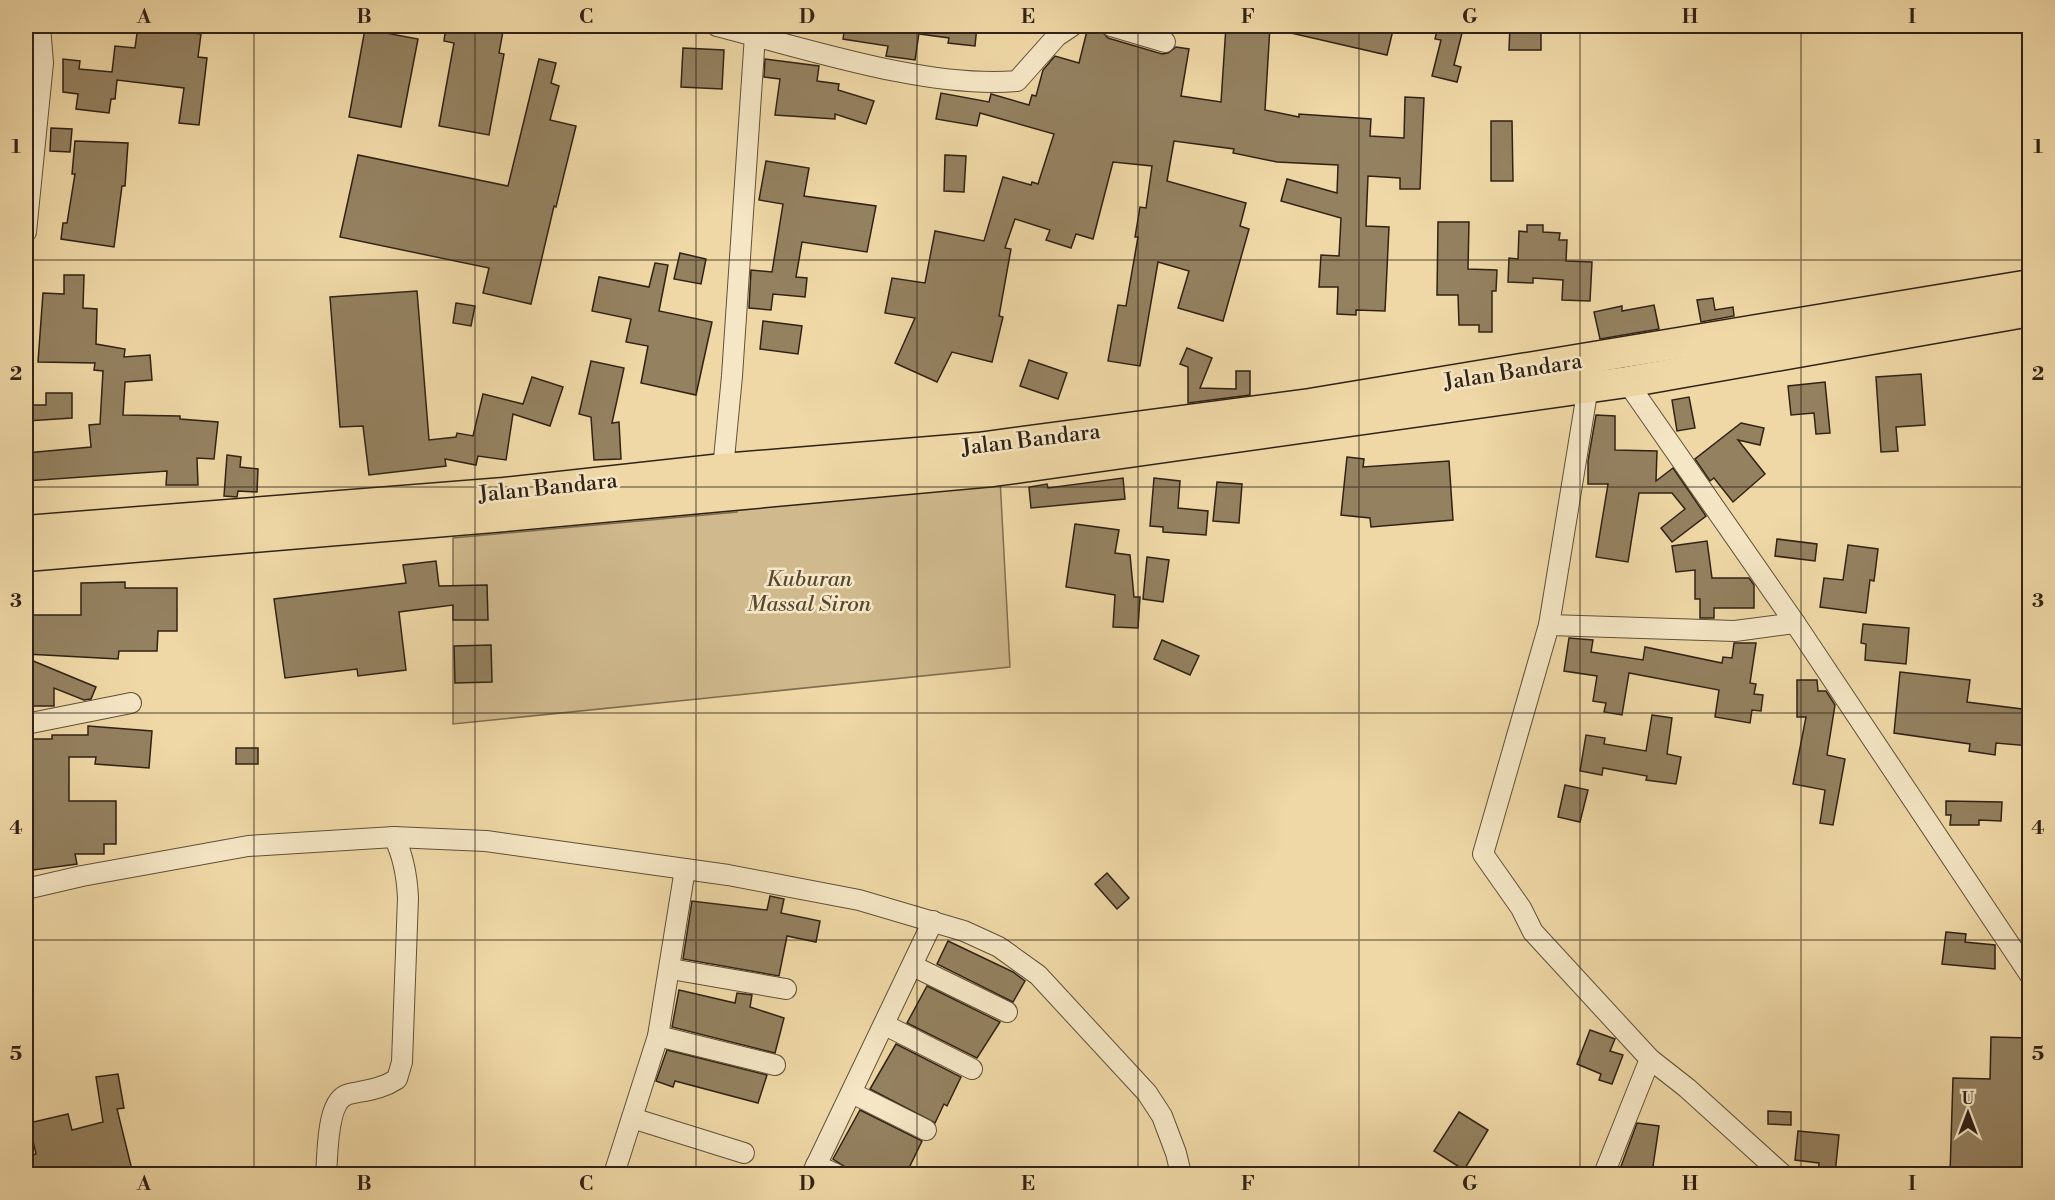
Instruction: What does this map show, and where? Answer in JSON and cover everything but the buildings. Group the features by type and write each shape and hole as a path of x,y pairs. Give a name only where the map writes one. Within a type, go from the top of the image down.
{"highway":[{"name":"Jalan Bandara","path":"26,531 504,493 723,469 978,448 1310,404 1490,387 1588,387 1627,382 1757,344 2030,285"},
{"name":"Jalan Bandara","path":"26,556 505,516 993,471 1245,437 1490,387 1757,344 2030,310"}],"street":[{"path":"26,232 31,136 43,63 40,26"},
{"path":"717,26 906,71 960,80 1000,82 1017,81 1057,36 1072,26"},
{"path":"1111,26 1165,42"},
{"path":"723,469 755,35"},
{"path":"1627,382 1795,623 2030,975"},
{"path":"1588,387 1549,626 1483,854 1521,908 1533,932 1650,1059 1687,1088 1782,1174"},
{"path":"1549,626 1736,631 1795,623"},
{"path":"26,724 131,703"},
{"path":"326,1174 333,1111 337,1101 345,1095 384,1088 398,1079 402,1062 408,898 406,873 401,852 394,837"},
{"path":"26,889 82,876 248,846 394,837 486,841 685,869 859,900 964,931 999,947 1048,984 1148,1093 1162,1116 1181,1174"},
{"path":"614,1174 658,1036 685,869"},
{"path":"836,1174 814,1170 885,1026 933,921"},
{"path":"913,966 1007,1012"},
{"path":"670,969 786,989"},
{"path":"885,1026 972,1069"},
{"path":"658,1036 775,1065"},
{"path":"1604,1174 1650,1059"},
{"path":"852,1093 926,1130"},
{"path":"632,1118 744,1152"}],"green space":[{"name":"Kuburan Massal Siron","path":"1000,478 1010,667 453,724 453,538 737,512 738,501"}]}
